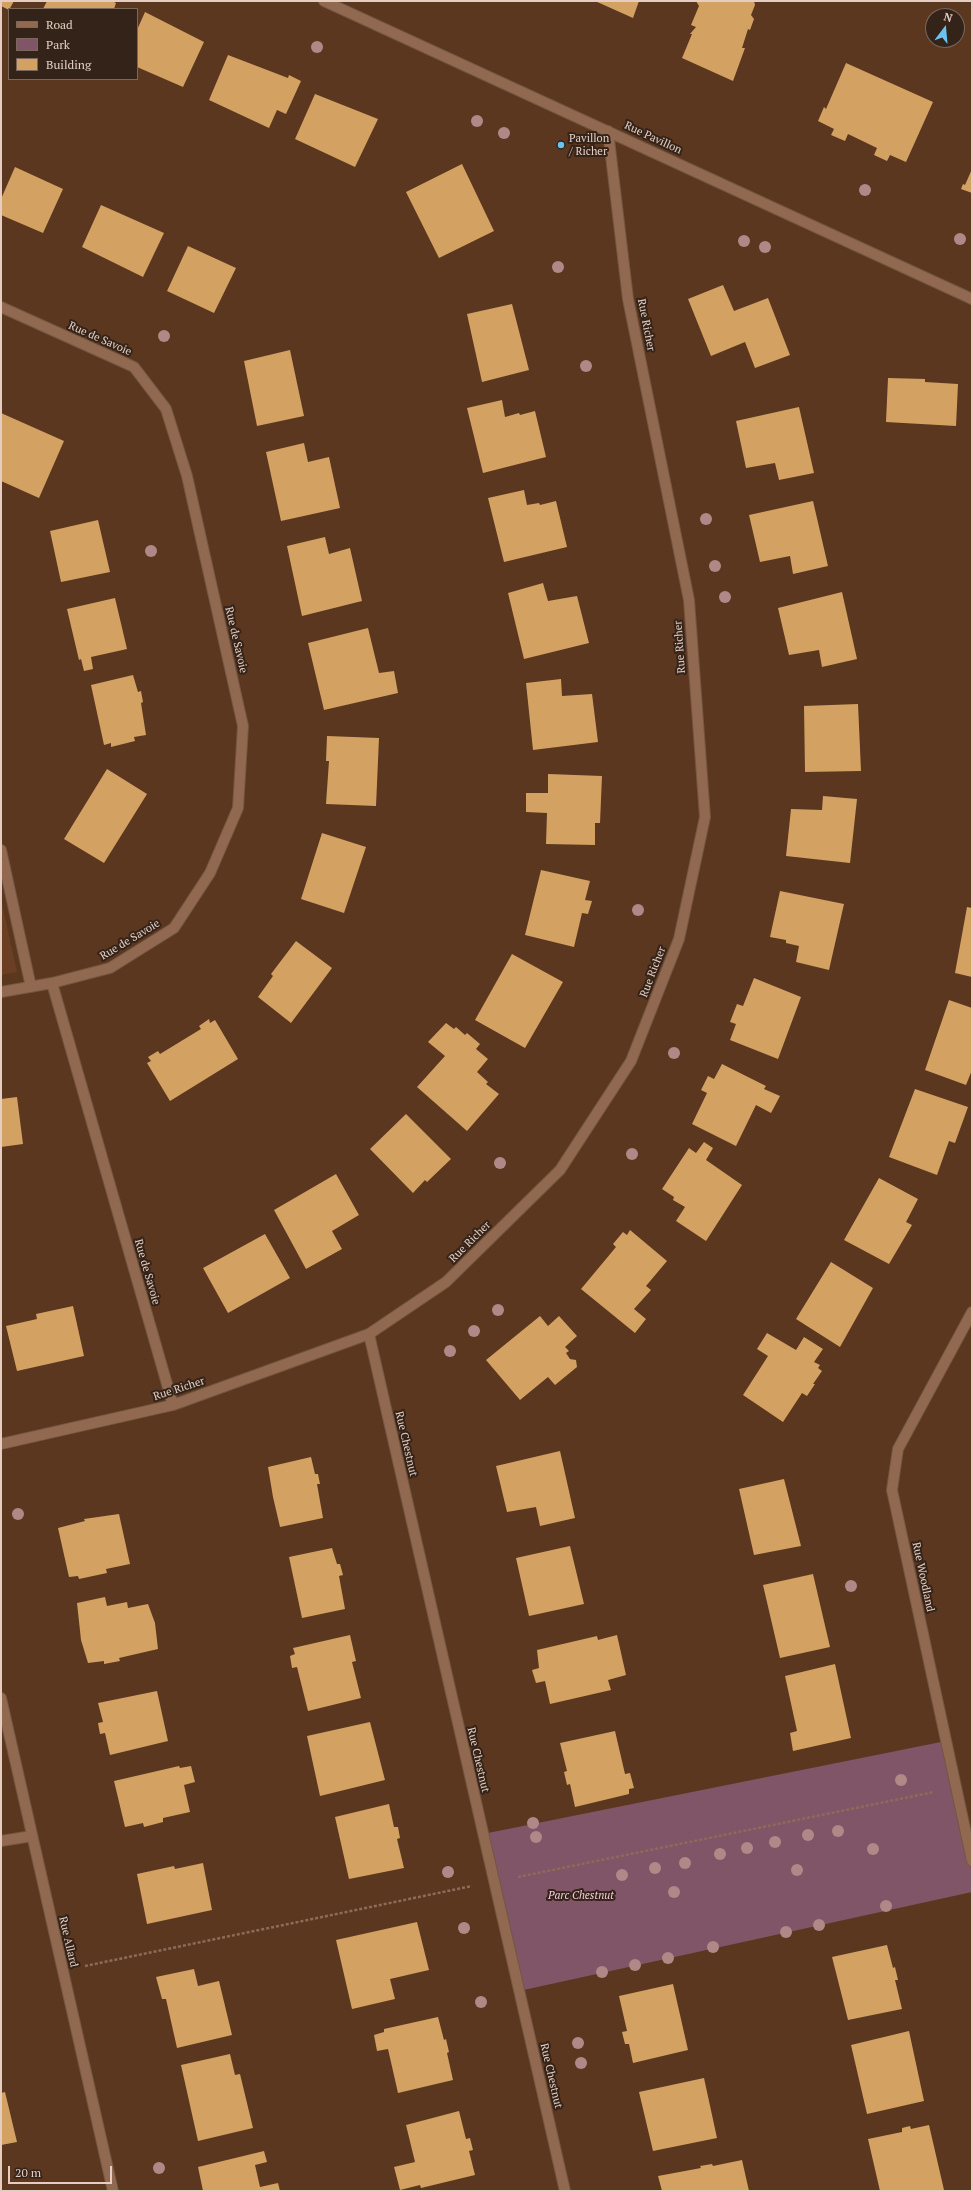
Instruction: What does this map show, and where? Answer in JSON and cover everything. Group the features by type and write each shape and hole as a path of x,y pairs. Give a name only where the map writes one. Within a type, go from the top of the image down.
{"street":[{"name":"Rue Pavillon","path":"324,1 972,299"},
{"name":"Rue Richer","path":"1,1444 174,1405 369,1334 446,1282 560,1170 631,1061 678,939 705,817 689,600 628,299 608,131"},
{"name":"Rue de Savoie","path":"1,307 134,367 166,409 187,476 243,726 238,808 210,873 174,928 110,968 52,983 1,992"},
{"path":"1,850 31,986"},
{"name":"Rue de Savoie","path":"52,983 174,1405"},
{"name":"Rue Woodland","path":"972,1312 898,1449 892,1490 972,1861"},
{"name":"Rue Chestnut","path":"369,1334 565,2191"},
{"name":"Rue Allard","path":"1,1698 113,2191"},
{"path":"1,1841 32,1836"}],"path":[{"path":"63,1970 956,1787"}],"shaded area":[{"path":"1,899 17,972 1,975"}],"green space":[{"name":"Parc Chestnut","path":"946,1741 972,1861 972,1892 519,1991 483,1834"}],"building":[{"path":"1,1 14,1 8,10 1,6"},
{"path":"47,1 112,1 116,3 114,8 44,8"},
{"path":"595,1 639,1 633,18"},
{"path":"696,1 754,1 755,5 751,15 754,19 750,30 748,29 742,48 745,48 733,81 682,58 692,34 690,34 696,27 691,25 699,6"},
{"path":"145,12 204,42 183,87 138,67 138,28"},
{"path":"228,55 288,78 289,75 301,81 286,114 277,110 269,128 209,100"},
{"path":"846,63 933,102 906,162 890,155 887,161 874,155 877,148 848,134 845,141 831,135 834,129 818,121 824,107 826,109"},
{"path":"315,94 378,119 355,167 295,139"},
{"path":"462,164 494,231 439,258 406,192"},
{"path":"15,167 63,189 43,233 1,215 1,199"},
{"path":"972,169 972,193 961,189 963,184 965,185"},
{"path":"101,205 164,233 143,277 82,247"},
{"path":"188,246 236,268 214,313 167,291"},
{"path":"723,285 734,311 768,298 790,355 755,368 745,342 711,356 688,299"},
{"path":"512,304 529,370 482,382 467,314"},
{"path":"290,350 304,416 257,426 244,361"},
{"path":"888,378 925,379 925,382 958,384 956,426 886,422"},
{"path":"502,400 505,417 535,411 546,457 483,473 467,408"},
{"path":"799,407 814,473 779,480 775,463 746,468 736,421"},
{"path":"1,413 64,441 39,498 1,481"},
{"path":"304,443 308,462 329,457 340,508 281,521 266,452"},
{"path":"524,490 527,505 539,503 540,505 556,501 567,547 504,562 488,498"},
{"path":"813,501 828,566 793,574 790,556 760,562 749,515"},
{"path":"98,520 110,572 61,582 50,531"},
{"path":"325,537 329,554 350,548 362,601 302,616 287,546"},
{"path":"543,583 548,601 577,596 589,643 524,659 508,593"},
{"path":"842,592 857,659 822,667 819,650 789,655 778,608"},
{"path":"115,598 127,649 91,657 93,669 84,671 81,659 79,660 67,609"},
{"path":"368,628 379,673 394,671 398,693 324,710 308,643"},
{"path":"133,675 138,692 141,691 143,702 141,703 146,735 134,737 135,741 111,747 111,743 104,745 91,685"},
{"path":"561,679 562,696 592,694 598,742 533,750 526,683"},
{"path":"858,704 861,771 805,772 804,706"},
{"path":"327,736 379,738 376,806 326,804 329,761 326,761"},
{"path":"107,769 147,794 104,863 64,839"},
{"path":"548,774 602,776 600,823 595,823 595,845 546,844 547,813 526,812 526,793 548,793"},
{"path":"823,796 857,799 850,863 786,856 791,809 822,810"},
{"path":"322,833 366,847 344,913 301,899"},
{"path":"541,870 590,881 585,900 592,901 588,914 582,913 574,947 525,935"},
{"path":"780,891 844,904 829,970 796,962 799,946 786,943 786,940 770,937"},
{"path":"967,907 972,908 972,977 955,973"},
{"path":"296,941 332,968 291,1023 258,997 273,976 271,974"},
{"path":"512,954 563,982 525,1048 475,1020"},
{"path":"754,978 801,997 778,1059 730,1040 736,1024 730,1022 737,1004 743,1006"},
{"path":"949,1000 972,1008 972,1070 966,1085 925,1070"},
{"path":"209,1019 210,1023 215,1020 238,1059 170,1101 147,1063 151,1061 148,1057 158,1051 160,1054 201,1029 199,1026"},
{"path":"446,1023 454,1029 456,1027 465,1035 467,1033 480,1044 476,1049 488,1059 477,1072 488,1082 486,1084 499,1094 467,1131 417,1087 445,1056 428,1042"},
{"path":"722,1064 766,1086 764,1089 780,1096 771,1113 756,1105 736,1146 692,1124 707,1093 701,1090 708,1076 714,1079"},
{"path":"915,1089 968,1107 955,1143 949,1141 937,1175 889,1157"},
{"path":"17,1097 23,1144 1,1147 1,1099"},
{"path":"406,1114 451,1159 427,1182 425,1180 413,1193 370,1149"},
{"path":"704,1142 713,1148 706,1160 742,1185 706,1241 676,1221 685,1207 673,1200 674,1197 662,1189 689,1148 696,1153"},
{"path":"336,1174 359,1215 332,1231 342,1249 306,1269 274,1210"},
{"path":"879,1178 918,1199 906,1222 912,1225 889,1264 844,1240"},
{"path":"630,1230 667,1261 646,1286 651,1290 634,1309 646,1319 635,1333 581,1289 616,1247 613,1244 623,1232 627,1235"},
{"path":"265,1234 290,1278 228,1313 203,1268"},
{"path":"831,1262 873,1288 840,1347 796,1319"},
{"path":"73,1306 84,1356 17,1371 6,1326 37,1319 36,1314"},
{"path":"540,1316 548,1326 559,1316 577,1336 565,1347 569,1351 566,1353 570,1359 576,1360 577,1367 555,1385 548,1377 520,1400 486,1360"},
{"path":"767,1333 796,1350 804,1337 823,1349 814,1362 820,1365 818,1368 822,1371 813,1384 815,1384 807,1396 802,1393 783,1422 743,1395 768,1356 757,1349"},
{"path":"560,1451 575,1518 540,1526 536,1507 507,1512 496,1466"},
{"path":"311,1457 315,1474 318,1474 320,1484 317,1484 323,1518 280,1527 268,1467"},
{"path":"784,1479 801,1546 754,1555 739,1489"},
{"path":"119,1514 130,1564 106,1569 107,1573 79,1579 78,1576 69,1577 58,1528 85,1521 84,1519"},
{"path":"570,1546 584,1604 529,1616 516,1558"},
{"path":"332,1548 337,1564 340,1564 343,1575 339,1576 345,1609 302,1618 289,1557"},
{"path":"813,1574 830,1647 780,1658 763,1585"},
{"path":"105,1597 107,1606 127,1602 128,1608 148,1604 155,1623 158,1649 119,1658 120,1661 104,1664 104,1661 88,1663 81,1640 77,1603"},
{"path":"350,1635 356,1661 352,1662 361,1698 308,1711 297,1667 292,1668 290,1656 295,1654 293,1648"},
{"path":"617,1635 626,1675 608,1680 611,1690 550,1704 545,1681 536,1683 532,1670 539,1668 537,1650 597,1636 598,1640"},
{"path":"835,1664 851,1738 793,1751 790,1733 797,1731 785,1676"},
{"path":"157,1691 168,1741 110,1755 105,1733 100,1734 98,1723 103,1722 98,1703"},
{"path":"370,1722 385,1780 320,1796 307,1736"},
{"path":"615,1731 625,1774 630,1773 634,1788 629,1789 629,1794 575,1807 570,1784 567,1785 564,1772 567,1771 560,1743"},
{"path":"179,1766 180,1768 191,1766 195,1782 184,1785 190,1812 163,1818 163,1822 144,1827 143,1823 125,1827 114,1781"},
{"path":"389,1804 394,1827 398,1827 400,1838 397,1839 404,1868 349,1879 335,1817"},
{"path":"203,1863 212,1910 147,1924 137,1874 174,1866 175,1869"},
{"path":"417,1922 429,1970 390,1979 395,1999 352,2009 336,1940"},
{"path":"887,1945 893,1968 895,1967 898,1980 895,1980 902,2009 848,2020 832,1957"},
{"path":"194,1969 198,1986 219,1981 232,2035 177,2048 166,1999 162,1999 156,1977"},
{"path":"673,1984 688,2050 633,2063 629,2044 625,2044 622,2032 627,2031 619,1996"},
{"path":"438,2017 444,2040 446,2039 449,2052 447,2053 453,2080 398,2093 388,2049 377,2051 374,2035 384,2032 384,2029"},
{"path":"909,2031 924,2101 867,2114 851,2045"},
{"path":"230,2054 235,2075 240,2074 253,2128 198,2141 181,2065"},
{"path":"704,2078 717,2138 653,2151 639,2092"},
{"path":"5,2092 17,2142 1,2145 1,2093"},
{"path":"459,2111 466,2139 470,2138 473,2150 469,2151 475,2175 421,2188 420,2185 400,2190 394,2167 415,2162 406,2125"},
{"path":"929,2125 944,2190 880,2191 868,2139 902,2132 902,2128 910,2126 911,2129"},
{"path":"264,2151 267,2162 255,2165 260,2187 278,2183 280,2191 203,2191 198,2167"},
{"path":"742,2160 749,2191 662,2191 658,2176 701,2168 700,2166 712,2164 713,2166"}],"place":[{"name":"Pavillon / Richer","path":"561,145"}]}
